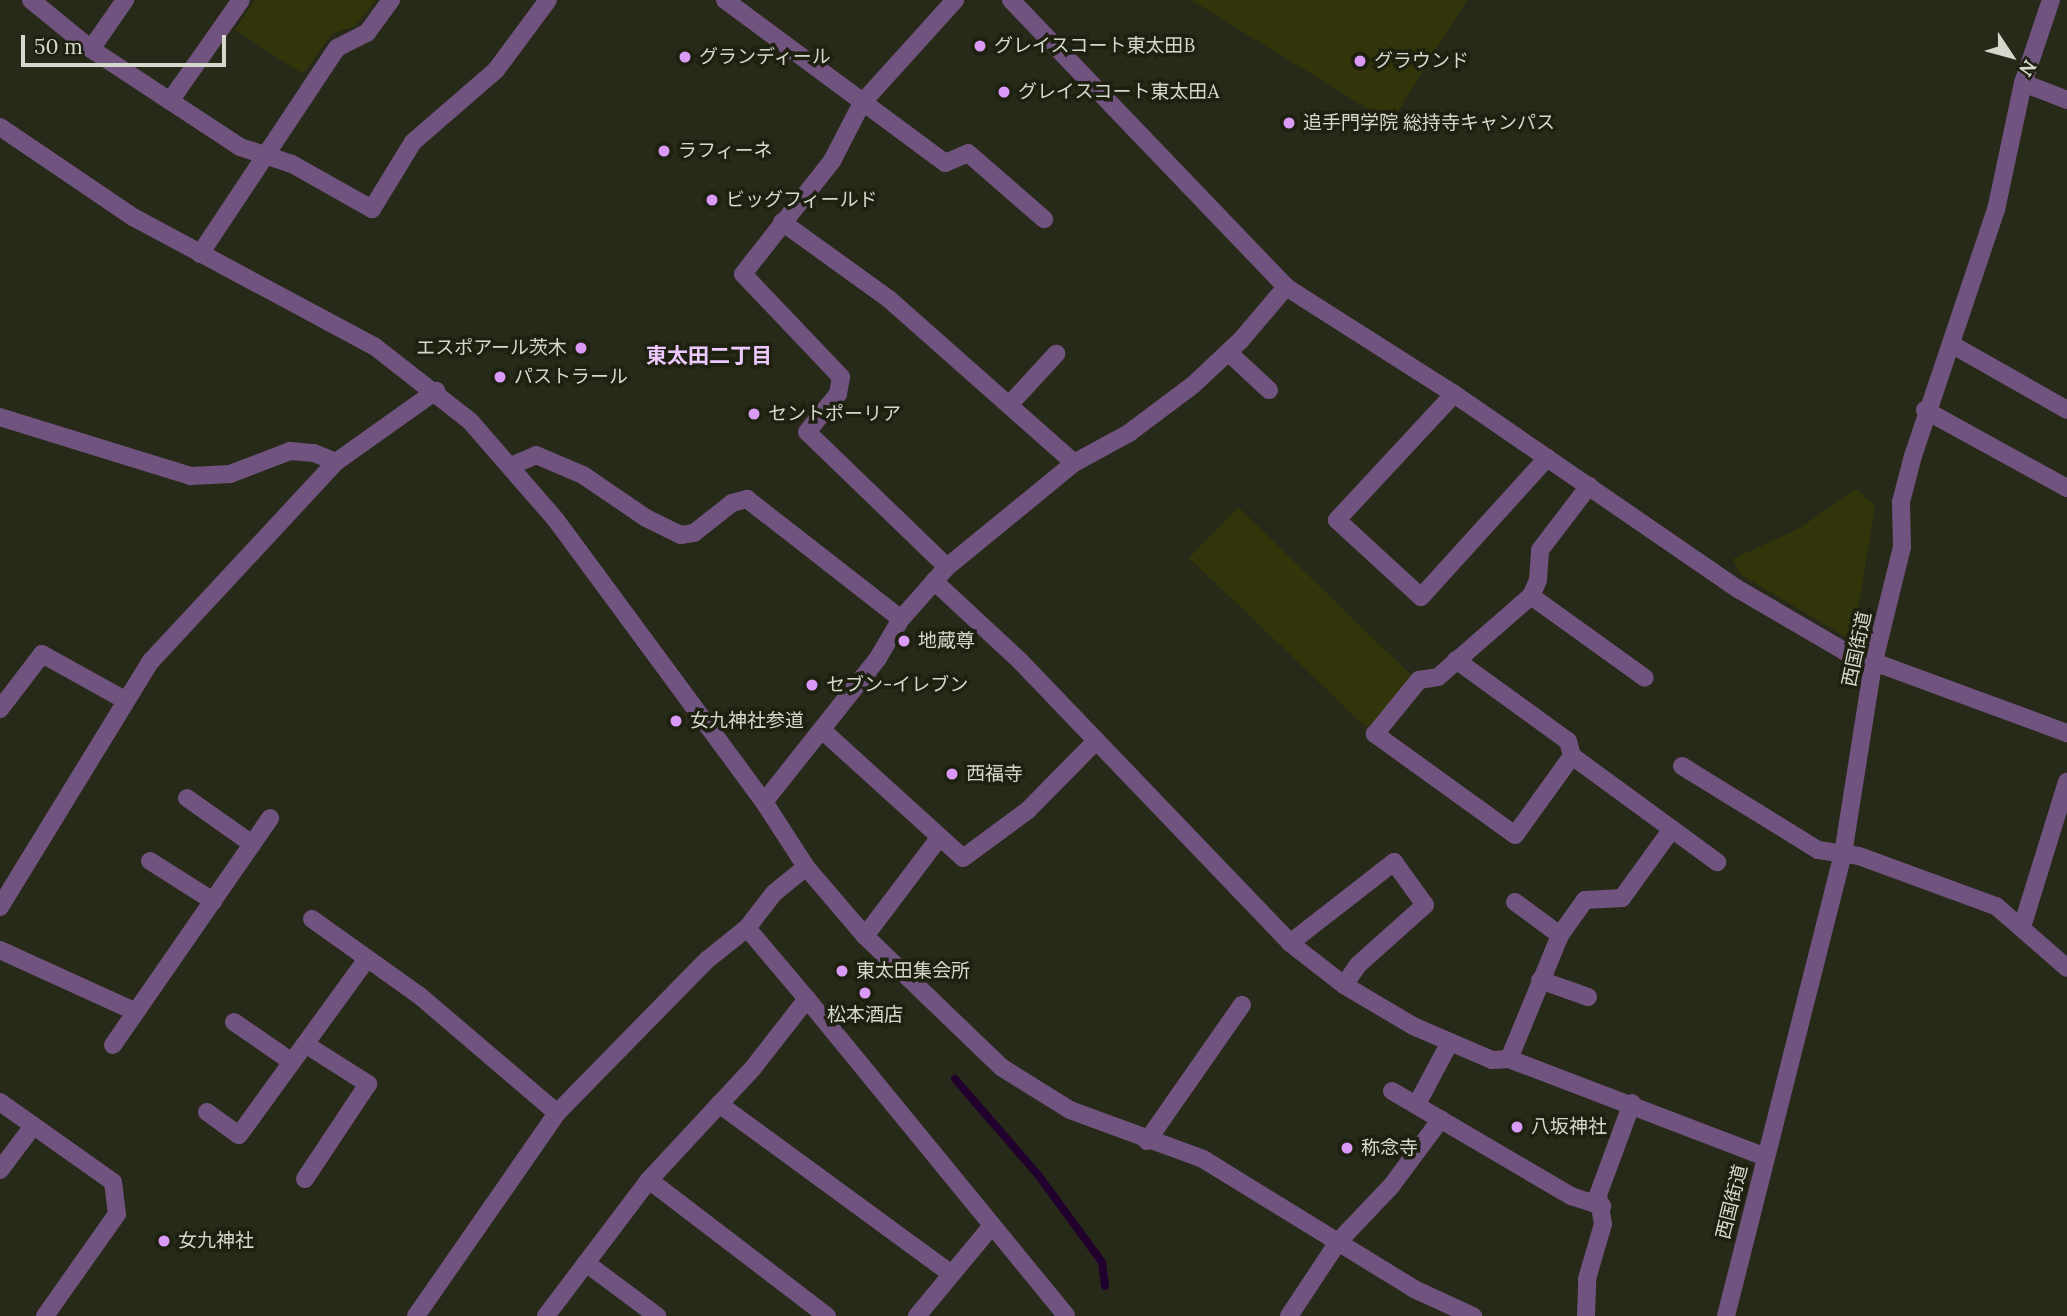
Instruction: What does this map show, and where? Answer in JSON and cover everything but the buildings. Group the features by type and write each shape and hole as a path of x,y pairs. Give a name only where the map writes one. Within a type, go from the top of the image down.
{"street":[{"path":"31,0 91,49 240,147 292,164 372,209 413,142 496,70 542,2"},
{"path":"91,49 125,0"},
{"path":"170,101 241,0"},
{"path":"200,254 337,48 367,33 391,0"},
{"path":"725,0 945,163 968,153 1044,219"},
{"path":"947,567 807,432 838,394 841,377 743,274 837,154 862,103 955,0"},
{"path":"1011,0 1286,287 1454,394 1738,589 1873,665 2067,733"},
{"name":"西国街道","path":"1726,1316 1843,854 1873,665 1902,547 1901,502 1925,410 1951,344 1996,210 2023,83 2051,0"},
{"path":"2023,83 2067,100"},
{"path":"0,127 110,203 374,346 436,391 513,465 764,802 806,867 865,936 1001,1067 1070,1110 1203,1160 1429,1298 1473,1316"},
{"path":"782,222 890,300 967,370 1012,403 1074,463"},
{"path":"764,802 878,658 901,619 947,567 1074,463 1142,424 1228,352 1286,287"},
{"path":"1951,344 2067,410"},
{"path":"1228,352 1269,390"},
{"path":"1012,403 1056,354"},
{"path":"0,907 151,661 336,462 436,391"},
{"path":"1454,394 1337,520 1421,597 1548,458"},
{"path":"1925,410 2067,488"},
{"path":"0,417 191,475 230,474 290,451 314,453 336,462"},
{"path":"513,465 536,455 583,475 646,518 681,535 700,530 732,503 747,499 901,619"},
{"path":"1572,756 1515,835 1376,734 1419,680 1438,677 1531,596 1544,542 1589,486"},
{"path":"934,581 1020,661 1290,943 1344,985 1413,1026 1492,1060 1509,1059 1632,1103 1765,1157"},
{"path":"1531,596 1645,678"},
{"path":"0,709 42,654 125,700"},
{"path":"1457,660 1568,741 1572,756 1717,862"},
{"path":"822,730 963,858 1028,810 1095,742"},
{"path":"1682,766 1801,841 1859,856 1996,906 2067,968"},
{"path":"2022,927 2067,782"},
{"path":"187,798 252,844"},
{"path":"113,1045 270,818"},
{"path":"1509,1059 1560,935 1585,900 1622,898 1672,830"},
{"path":"865,936 939,838"},
{"path":"149,861 213,901"},
{"path":"1290,943 1394,862 1425,905 1358,965 1344,985"},
{"path":"416,1316 557,1113 707,960 747,928 774,893 806,867"},
{"path":"1515,902 1560,935"},
{"path":"312,919 420,996 557,1113"},
{"path":"747,928 990,1228 1066,1316"},
{"path":"0,950 136,1012"},
{"path":"206,1112 239,1135 367,959"},
{"path":"1540,980 1588,997"},
{"path":"546,1316 649,1180 719,1104 807,999"},
{"path":"1147,1141 1242,1005"},
{"path":"234,1023 292,1062"},
{"path":"1417,1104 1450,1042"},
{"path":"305,1044 368,1084 305,1179"},
{"path":"1392,1091 1571,1196 1602,1206"},
{"path":"0,1102 113,1182 117,1213 45,1316"},
{"path":"1586,1316 1587,1279 1603,1224 1598,1195 1632,1103"},
{"path":"719,1104 951,1274"},
{"path":"1289,1316 1338,1242 1392,1185 1441,1119"},
{"path":"0,1170 33,1126"},
{"path":"649,1180 827,1316"},
{"path":"917,1316 990,1228"},
{"path":"586,1264 657,1316"}],"green space":[{"path":"255,0 376,0 355,26 332,34 303,74 235,30"},
{"name":"グラウンド","path":"1191,0 1467,0 1391,123"},
{"path":"1856,489 1875,506 1853,641 1740,574 1733,559 1800,528"},
{"path":"1238,507 1414,678 1367,728 1189,558"}],"waterway":[{"path":"955,1079 1039,1176 1102,1262 1105,1286"}],"place":[{"name":"グレイスコート東太田B","path":"980,46"},
{"name":"グランディール","path":"685,57"},
{"name":"グラウンド","path":"1360,61"},
{"name":"グレイスコート東太田A","path":"1004,92"},
{"name":"追手門学院 総持寺キャンパス","path":"1289,123"},
{"name":"ラフィーネ","path":"664,151"},
{"name":"ビッグフィールド","path":"712,200"},
{"name":"エスポアール茨木","path":"581,348"},
{"name":"パストラール","path":"500,377"},
{"name":"セントポーリア","path":"754,414"},
{"name":"地蔵尊","path":"904,641"},
{"name":"セブン-イレブン","path":"812,685"},
{"name":"女九神社参道","path":"676,721"},
{"name":"西福寺","path":"952,774"},
{"name":"東太田集会所","path":"842,971"},
{"name":"松本酒店","path":"865,993"},
{"name":"八坂神社","path":"1517,1127"},
{"name":"称念寺","path":"1347,1148"},
{"name":"女九神社","path":"164,1241"}],"district":[{"name":"東太田二丁目","path":"709,356"}]}
